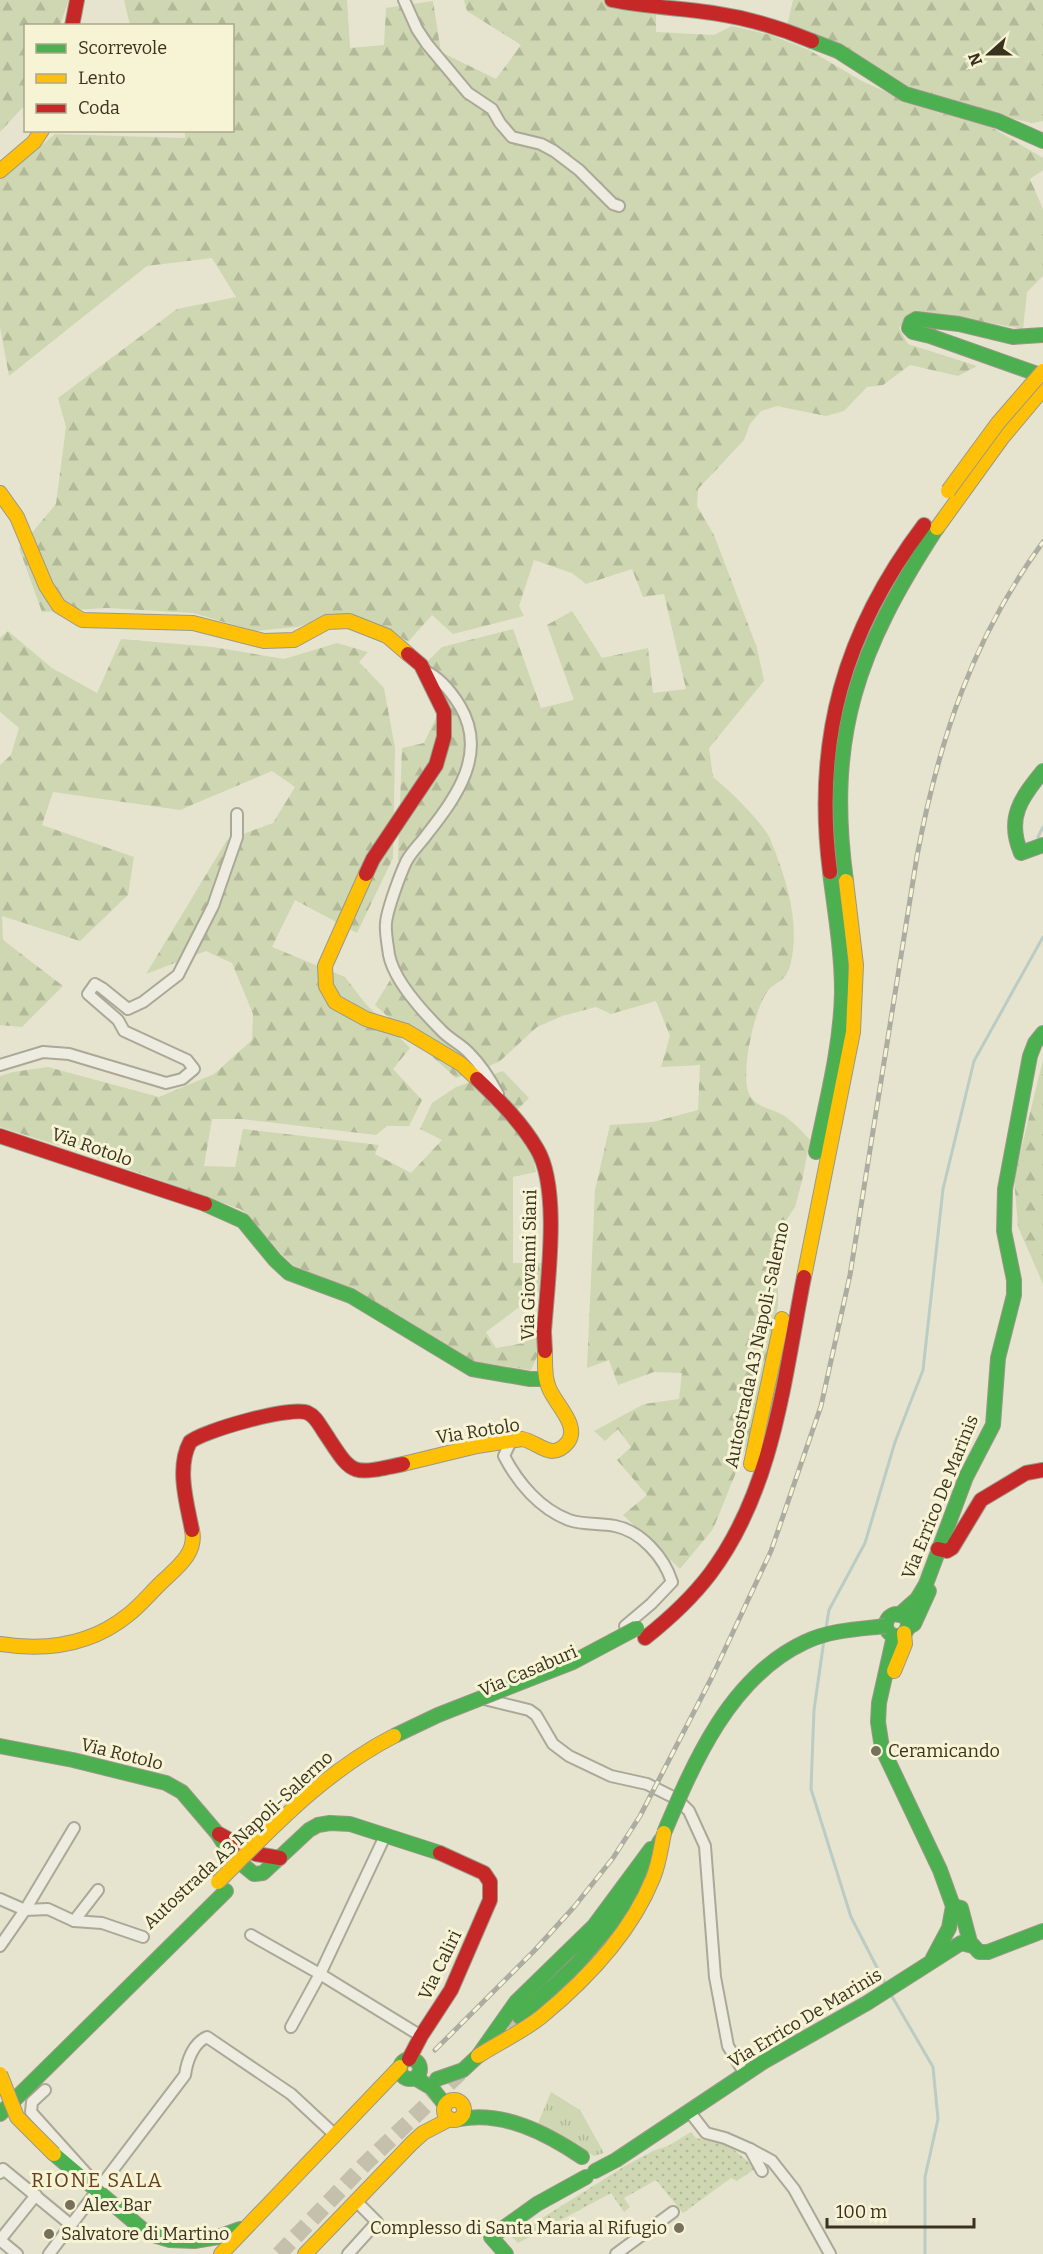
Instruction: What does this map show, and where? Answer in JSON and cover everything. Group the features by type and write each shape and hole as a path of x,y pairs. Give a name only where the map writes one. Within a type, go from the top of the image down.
{"main road":[{"path":"72,24 77,0"},
{"path":"612,0 641,6 715,13 783,29 838,51 905,94 1040,135"},
{"path":"0,171 34,142 41,132"},
{"path":"1043,335 1013,337 959,324 916,319 911,322 909,328 913,332 1043,376"},
{"name":"Autostrada A3 Napoli-Salerno","path":"953,495 998,423 1043,371"},
{"name":"Autostrada A3 Napoli-Salerno","path":"631,1647 656,1614 682,1588 714,1547 741,1494 757,1443 842,1011 839,945 824,817 825,775 832,721 842,678 871,607 892,570 1043,389"},
{"name":"Via Giovanni Siani","path":"0,493 21,524 46,586 59,606 82,620 193,623 264,641 294,640 327,622 349,621 387,636 421,665 444,712 444,737 436,765 373,859 325,966 326,986 335,1002 349,1011 366,1019 406,1031 461,1064 499,1100 537,1150 548,1178 551,1203 544,1332 546,1379"},
{"path":"1039,847 1021,853 1013,839 1015,812 1026,792 1043,771"},
{"name":"Via Errico De Marinis","path":"898,1631 889,1617 898,1615 916,1599 926,1584 966,1477 993,1425 998,1358 1014,1295 1014,1280 1004,1230 1005,1189 1030,1056 1043,1033"},
{"name":"Via Rotolo","path":"0,1136 86,1163 236,1216 289,1273 351,1296 472,1369 546,1379 549,1389 571,1428 571,1437 559,1450 550,1451 529,1440 511,1441 477,1446 370,1471 357,1471 347,1466 315,1418 307,1412 295,1410 277,1413 194,1438 187,1448 184,1464 194,1537 193,1548 186,1559 140,1605 117,1623 93,1636 73,1644 45,1649 19,1648 0,1644"},
{"path":"520,2017 575,1966 626,1906 664,1833 682,1790 712,1735 728,1710 764,1668 804,1643 822,1636 845,1630 898,1631 914,1624 935,1578 937,1554 952,1548 981,1500 1026,1473 1043,1470"},
{"path":"898,1631 879,1703 879,1733 882,1748 940,1870 953,1906 961,1908 973,1946 979,1952 988,1952 1043,1931"},
{"name":"Autostrada A3 Napoli-Salerno","path":"0,2114 324,1781 369,1748 435,1717 562,1668 641,1633"},
{"name":"Autostrada A3 Napoli-Salerno","path":"89,2006 313,1806 349,1777 376,1759 442,1727 587,1670"},
{"name":"Via Rotolo","path":"0,1746 73,1760 166,1783 182,1792 217,1833 255,1855 267,1859 280,1858 318,1824 350,1824 438,1852 484,1874 490,1882"},
{"path":"437,2079 455,2075 478,2056 539,2018 577,1984 607,1952 633,1917 654,1877 664,1833"},
{"path":"478,2056 516,2002 594,1926 634,1869 664,1833"},
{"name":"Via Caliri","path":"222,2254 334,2134 411,2068 421,2036 451,1990 471,1946 490,1900 490,1882"},
{"name":"Via Errico De Marinis","path":"506,2254 491,2237 514,2218 552,2194 585,2166 616,2160 745,2074 867,2003 932,1961 949,1928 953,1906"},
{"path":"932,1961 961,1943 973,1946"},
{"path":"411,2068 437,2079 458,2112"},
{"path":"411,2068 432,2088 445,2105 450,2101 458,2112"},
{"path":"458,2112 458,2089 463,2070"},
{"path":"0,2074 17,2117 54,2154 153,2236 172,2241 200,2240 230,2234 246,2226"},
{"path":"0,2095 14,2080"},
{"path":"305,2254 412,2143 423,2133 458,2112 508,2121 564,2146 585,2166"},
{"path":"200,2240 209,2247 213,2254"}],"street":[{"path":"404,0 417,29 427,44 468,93 492,109 512,137 541,144 554,151 579,170 613,204 619,206"},
{"path":"424,671 432,674 451,694 466,717 472,734 470,755 462,785 452,803 406,862 386,925 390,956 400,980 441,1031 467,1050 476,1060 498,1093 499,1100"},
{"path":"0,1065 43,1052 69,1054 166,1083 182,1079 194,1070 187,1060 124,1031 118,1020 88,994 95,984 128,1009 143,1002 178,975 213,906 237,837 237,814"},
{"name":"Via Casaburi","path":"511,1441 504,1456 515,1477 536,1500 569,1520 630,1529 656,1551 667,1568 672,1582 645,1610 622,1627 574,1652 509,1677 471,1695 529,1710 536,1715 553,1744 569,1756 611,1776 648,1784 677,1799 689,1811 705,1846 715,1977 728,2046 745,2074"},
{"path":"0,1946 25,1910 74,1828"},
{"path":"291,2027 320,1974 385,1836"},
{"path":"74,1921 98,1890"},
{"path":"0,1899 25,1910 48,1909 74,1921 102,1923 144,1937"},
{"path":"251,1935 421,2036"},
{"path":"49,2254 185,2075 187,2061 202,2039 207,2037 291,2094 334,2134"},
{"path":"45,2090 32,2102 31,2112 94,2179 97,2191"},
{"path":"689,2111 706,2133 750,2148 772,2162 794,2189 830,2254"},
{"path":"750,2148 762,2170"},
{"path":"0,2173 3,2169 71,2225"},
{"path":"17,2254 0,2240 36,2195"},
{"path":"348,2254 377,2222 356,2201"},
{"path":"616,2254 673,2212"}],"green space":[{"path":"0,0 68,0 60,24 24,24 24,106 0,132"},
{"path":"124,0 347,0 350,48 384,45 386,8 433,1 441,52 496,79 521,45 467,11 464,0 603,0 622,10 656,12 656,32 714,35 732,26 771,35 809,50 862,81 904,100 991,127 1043,158 1043,170 1030,179 1043,209 1043,276 1027,292 1023,329 919,312 906,320 899,328 908,344 977,366 958,376 910,365 883,385 867,387 844,411 826,416 777,406 761,411 750,424 744,440 698,489 697,506 714,535 757,648 764,681 709,748 713,777 749,811 768,835 785,881 792,909 794,938 790,966 782,979 767,992 757,1013 747,1058 747,1085 749,1094 756,1103 787,1118 810,1140 795,1207 785,1222 778,1270 778,1306 750,1438 713,1529 680,1569 623,1515 647,1495 617,1460 631,1447 618,1429 605,1441 594,1431 644,1404 679,1399 682,1373 654,1372 618,1385 609,1360 587,1368 595,1190 610,1125 653,1122 698,1110 700,1065 661,1067 670,1036 656,1001 611,1014 596,1007 562,1016 537,1027 499,1062 456,1078 375,1005 398,967 390,925 409,867 398,860 402,748 424,743 441,707 426,663 442,647 513,629 541,708 574,700 547,625 572,611 602,658 648,648 653,693 686,689 664,594 643,597 632,569 586,584 572,573 534,560 519,606 524,616 453,634 432,615 408,642 392,631 357,616 336,614 297,627 255,631 193,613 107,608 42,612 19,548 56,504 66,427 58,398 177,309 236,297 212,258 147,266 9,376 0,327 0,180 55,134 185,138 185,132 234,132 234,24 130,24"},
{"path":"793,0 1043,0 1043,121 1033,123 1014,119 898,85 787,26"},
{"path":"8,631 52,668 97,693 121,639 213,647 284,659 337,643 368,652 359,662 384,688 395,748 393,858 357,933 295,900 272,947 345,977 365,1003 410,1048 393,1069 422,1100 409,1126 387,1126 376,1135 241,1119 212,1119 204,1166 235,1167 243,1129 379,1145 375,1154 411,1173 442,1140 420,1129 432,1103 456,1087 503,1071 529,1098 508,1119 532,1151 536,1172 513,1177 513,1263 543,1263 539,1292 486,1332 496,1348 519,1344 540,1331 538,1354 531,1370 475,1362 354,1289 294,1266 240,1209 89,1155 0,1127 0,1076 48,1067 159,1097 214,1074 252,1040 253,1014 232,963 206,951 146,974 227,840 273,823 295,787 272,771 180,810 53,792 42,825 134,857 128,895 80,941 2,916 3,940 63,986 22,1027 0,1025 0,765 11,755 19,728 0,712 0,638"},
{"path":"1043,1060 1043,1284 1018,1227 1014,1178"},
{"path":"551,2092 580,2110 604,2153 594,2156 538,2123"},
{"path":"691,2132 696,2138 723,2144 734,2150 756,2168 737,2181 731,2178 683,2213 656,2180 624,2198 630,2207 624,2212 611,2193 518,2243 512,2237 625,2166 655,2150 668,2146"}],"waterway":[{"path":"1039,840 1038,837 1043,827"},
{"path":"826,1628 829,1610 865,1543 895,1442 923,1370 943,1189 974,1061 1043,937"},
{"path":"824,1640 814,1710 811,1789 851,1917 886,1985"},
{"path":"890,1993 933,2067 938,2119 925,2177 925,2254"}],"tunnel":[{"path":"491,2044 520,2017"},
{"path":"279,2254 365,2164 465,2068"}],"railway":[{"path":"435,2050 534,1951 574,1907 613,1858 640,1816 711,1679 771,1551 821,1406 850,1275 917,856 936,772 948,731 978,653 996,616 1043,542"}],"traffic: fast":[{"path":"812,41 838,51 905,94 998,121 1043,141"},
{"path":"1043,335 1013,337 959,324 916,319 911,322 909,328 913,332 1043,376"},
{"path":"846,881 841,829 841,781 845,737 854,695 868,654 887,614 937,528"},
{"path":"1043,771 1022,800 1015,829 1021,853 1043,845"},
{"path":"816,1152 833,1072 841,1012 841,962 830,872"},
{"path":"899,1615 917,1599 926,1584 966,1477 993,1425 998,1358 1014,1295 1014,1280 1004,1231 1005,1189 1030,1056 1035,1043 1043,1033"},
{"path":"205,1204 243,1221 275,1260 289,1273 351,1296 472,1369 530,1379 546,1379"},
{"path":"907,1628 914,1624 929,1591"},
{"path":"897,1614 905,1617 908,1625 905,1633 897,1636 889,1633 886,1625 889,1617 897,1614"},
{"path":"664,1833 702,1751 735,1699 756,1677 779,1657 815,1638 845,1631 886,1626"},
{"path":"394,1736 438,1715 573,1662 637,1628"},
{"path":"894,1636 879,1703 878,1722 882,1748 940,1870 953,1906 949,1928 933,1958"},
{"path":"0,1746 73,1760 166,1783 182,1792 217,1833 232,1856 254,1874 263,1873 309,1830 318,1825 330,1823 350,1824 440,1853"},
{"path":"520,2017 575,1966 626,1906 660,1841"},
{"path":"437,2079 463,2070 478,2056 516,2002 594,1926 651,1849"},
{"path":"0,2114 226,1891"},
{"path":"953,1906 961,1908 970,1942 979,1952 988,1952 1043,1931"},
{"path":"595,2171 616,2160 763,2062 867,2003 961,1943 973,1946"},
{"path":"410,2059 417,2062 420,2069 417,2076 410,2079 403,2076 400,2069 403,2062 410,2059"},
{"path":"415,2078 432,2088 445,2105"},
{"path":"460,2119 476,2117 508,2121 539,2132 582,2157"},
{"path":"54,2154 147,2233 170,2240 194,2241 218,2237 240,2229"},
{"path":"506,2254 491,2237 537,2204 586,2177"}],"traffic: slow":[{"path":"0,171 34,142 41,132"},
{"path":"948,491 998,423 1043,371"},
{"path":"937,528 1002,438 1043,389"},
{"path":"0,493 17,517 46,586 59,606 82,620 193,623 264,641 294,640 327,622 349,621 387,636 408,654"},
{"path":"366,874 325,966 326,986 335,1002 366,1019 406,1031 461,1064 477,1079"},
{"path":"804,1277 853,1032 856,965 846,881"},
{"path":"751,1464 782,1319"},
{"path":"403,1464 477,1446 522,1439 548,1450 555,1451 563,1447 568,1442 571,1429 547,1384 545,1351"},
{"path":"0,1644 51,1646 83,1639 114,1625 137,1607 186,1558 192,1545 192,1530"},
{"path":"894,1671 905,1644 904,1633"},
{"path":"218,1882 300,1802 345,1766 394,1736"},
{"path":"478,2056 541,2017 606,1954 633,1918 644,1898 657,1867 664,1833"},
{"path":"221,2254 400,2067"},
{"path":"0,2074 17,2117 54,2154"},
{"path":"454,2100 461,2103 464,2110 461,2117 454,2120 447,2117 444,2110 447,2103 454,2100"},
{"path":"305,2254 412,2143 423,2133 450,2119"}],"traffic: jam":[{"path":"72,24 77,0"},
{"path":"612,0 738,18 812,41"},
{"path":"830,872 826,824 826,777 831,732 841,689 855,647 873,605 896,565 924,525"},
{"path":"366,874 373,859 436,765 444,737 444,712 421,665 408,654"},
{"path":"477,1079 524,1130 537,1149 544,1166 551,1212 544,1332 545,1351"},
{"path":"0,1136 205,1204"},
{"path":"645,1638 663,1624 710,1574 732,1541 749,1506 774,1432 804,1277"},
{"path":"192,1530 185,1498 183,1474 186,1452 190,1442 198,1437 229,1426 267,1416 299,1411 308,1413 317,1420 340,1456 354,1468 372,1470 403,1464"},
{"path":"938,1549 947,1551 952,1548 981,1500 1026,1473 1043,1470"},
{"path":"219,1834 256,1854 280,1858"},
{"path":"409,2059 451,1990 490,1900 490,1882 484,1873 440,1853"}],"place":[{"name":"Ceramicando","path":"876,1751"},
{"name":"Alex Bar","path":"70,2205"},
{"name":"Complesso di Santa Maria al Rifugio","path":"679,2228"},
{"name":"Salvatore di Martino","path":"49,2234"}],"district":[{"name":"RIONE SALA","path":"97,2180"}]}
